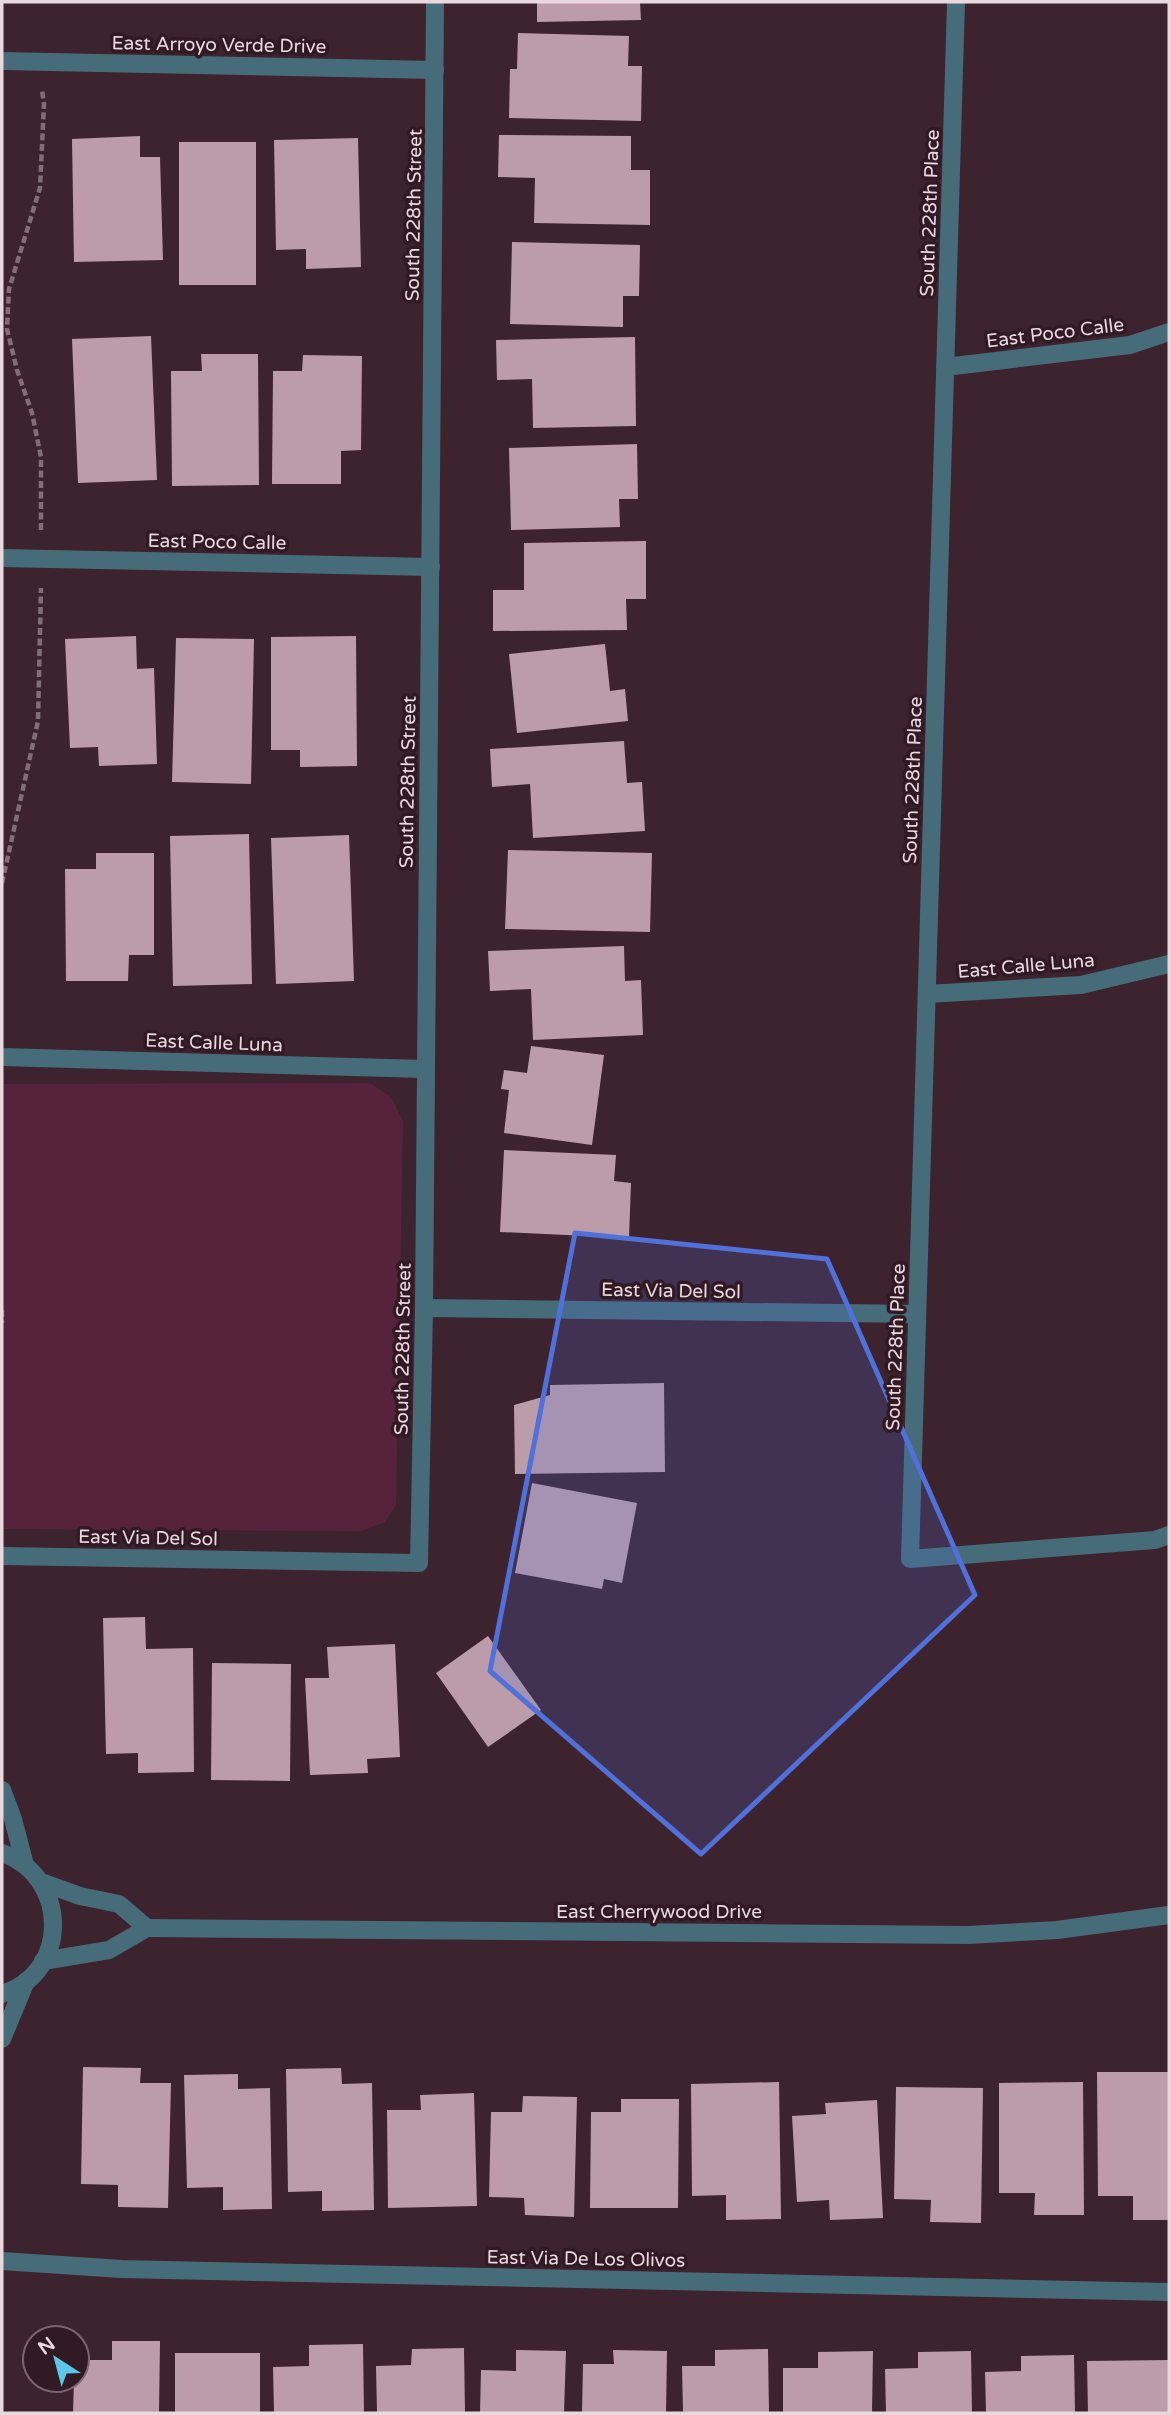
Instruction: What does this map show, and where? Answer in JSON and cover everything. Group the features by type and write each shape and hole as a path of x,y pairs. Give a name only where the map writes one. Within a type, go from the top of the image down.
{"street":[{"name":"South 228th Street","path":"419,1563 424,1308 435,2"},
{"name":"South 228th Place","path":"956,2 910,1559 1155,1539 1169,1535"},
{"name":"East Arroyo Verde Drive","path":"2,61 435,70"},
{"name":"East Poco Calle","path":"945,367 1130,345 1169,332"},
{"name":"East Poco Calle","path":"2,558 431,567"},
{"name":"East Calle Luna","path":"927,994 1080,985 1169,964"},
{"name":"East Calle Luna","path":"2,1057 425,1069"},
{"name":"East Via Del Sol","path":"424,1308 917,1314"},
{"name":"East Via Del Sol","path":"2,1556 419,1563"},
{"path":"2,1790 25,1865"},
{"path":"2,1853 25,1865 41,1882 50,1901 54,1921 51,1942 43,1961 26,1981 2,2039"},
{"path":"41,1882 80,1896 119,1903 146,1928 108,1950 43,1961"},
{"name":"East Cherrywood Drive","path":"146,1928 968,1935 1057,1930 1169,1916"},
{"path":"2,1994 26,1981"},
{"name":"East Via De Los Olivos","path":"2,2261 121,2269 1169,2292"}],"path":[{"path":"2,883 38,721 41,457 32,413 17,370 7,329 9,289 40,188 44,104 38,61"},
{"path":"2,1310 2,1323"}],"highlighted area":[{"path":"575,1233 827,1259 975,1595 701,1854 490,1671"}],"shaded area":[{"path":"370,1083 391,1097 403,1121 396,1505 385,1522 361,1531 2,1529 2,1084"}],"building":[{"path":"537,2 640,2 641,20 537,22"},
{"path":"518,33 629,36 628,66 642,66 641,121 509,118 510,69 517,69"},
{"path":"499,135 631,136 631,170 650,170 650,225 534,223 535,178 498,177"},
{"path":"140,136 140,157 160,157 163,260 74,262 72,139"},
{"path":"358,138 361,267 306,269 306,249 276,250 274,140"},
{"path":"179,142 256,142 256,285 179,285"},
{"path":"512,242 640,245 639,296 623,296 623,327 510,324"},
{"path":"151,336 157,480 78,483 72,339"},
{"path":"635,337 636,426 533,428 532,379 497,380 496,340"},
{"path":"201,354 258,354 259,485 172,486 171,371 202,371"},
{"path":"303,355 362,356 361,450 341,451 341,484 272,484 273,371 302,371"},
{"path":"637,444 638,499 619,499 620,527 511,530 509,448"},
{"path":"646,541 646,599 626,599 627,630 493,631 493,590 524,590 524,543"},
{"path":"136,636 137,669 154,668 157,764 99,766 98,747 70,748 65,639"},
{"path":"356,636 357,766 300,767 300,750 271,750 271,637"},
{"path":"176,638 254,639 251,784 172,782"},
{"path":"605,644 610,691 625,689 628,721 517,733 509,654"},
{"path":"624,741 627,783 642,782 645,831 533,838 530,784 492,787 490,749"},
{"path":"249,834 252,984 173,986 170,836"},
{"path":"349,835 354,981 276,984 271,838"},
{"path":"508,850 652,853 650,932 505,929"},
{"path":"96,853 154,853 154,955 129,955 128,981 66,981 65,869 96,869"},
{"path":"624,946 625,981 641,980 643,1035 533,1040 531,989 490,991 488,951"},
{"path":"531,1046 604,1055 592,1145 504,1133 509,1090 501,1089 504,1070 527,1073"},
{"path":"504,1150 616,1155 614,1181 631,1183 629,1238 500,1232"},
{"path":"664,1383 665,1472 515,1474 514,1405 550,1395 550,1385"},
{"path":"532,1483 637,1503 622,1583 604,1579 602,1589 515,1573"},
{"path":"145,1617 146,1649 193,1648 194,1772 138,1773 138,1753 106,1754 103,1618"},
{"path":"488,1636 541,1710 488,1747 436,1673"},
{"path":"395,1644 400,1757 367,1759 368,1773 310,1775 305,1678 329,1678 327,1647"},
{"path":"212,1663 291,1664 290,1781 211,1780"},
{"path":"83,2067 141,2068 140,2083 171,2083 168,2208 118,2207 118,2185 81,2184"},
{"path":"341,2068 342,2084 372,2083 374,2210 322,2211 322,2191 288,2192 286,2069"},
{"path":"1097,2072 1169,2072 1169,2220 1133,2220 1133,2196 1098,2196"},
{"path":"238,2074 238,2089 270,2088 272,2209 223,2210 223,2187 187,2188 184,2075"},
{"path":"779,2082 781,2219 726,2220 726,2195 692,2196 691,2084"},
{"path":"1083,2082 1084,2215 1034,2215 1035,2193 999,2193 999,2083"},
{"path":"896,2087 983,2088 981,2223 930,2222 931,2200 894,2199"},
{"path":"474,2093 477,2206 388,2208 387,2110 421,2110 420,2095"},
{"path":"523,2096 577,2097 574,2217 525,2215 524,2198 489,2197 491,2112 522,2112"},
{"path":"621,2099 679,2099 678,2208 590,2208 591,2112 621,2112"},
{"path":"877,2100 883,2218 830,2220 829,2200 797,2202 792,2116 826,2114 825,2103"},
{"path":"112,2341 160,2341 159,2413 73,2413 74,2394 91,2394 91,2360 112,2360"},
{"path":"363,2344 364,2413 274,2413 273,2367 309,2366 309,2345"},
{"path":"464,2348 465,2413 377,2413 376,2366 411,2365 412,2349"},
{"path":"768,2349 769,2413 683,2413 682,2366 715,2366 715,2350"},
{"path":"516,2350 566,2351 564,2413 480,2413 481,2370 516,2371"},
{"path":"613,2350 667,2351 666,2413 582,2413 583,2364 614,2364"},
{"path":"873,2351 872,2413 783,2413 783,2368 818,2368 818,2352"},
{"path":"971,2351 972,2413 886,2413 885,2369 918,2368 918,2352"},
{"path":"175,2353 260,2353 260,2413 175,2413"},
{"path":"1074,2355 1075,2413 986,2413 985,2372 1021,2371 1021,2356"},
{"path":"1169,2360 1169,2413 1088,2413 1087,2361"}]}
